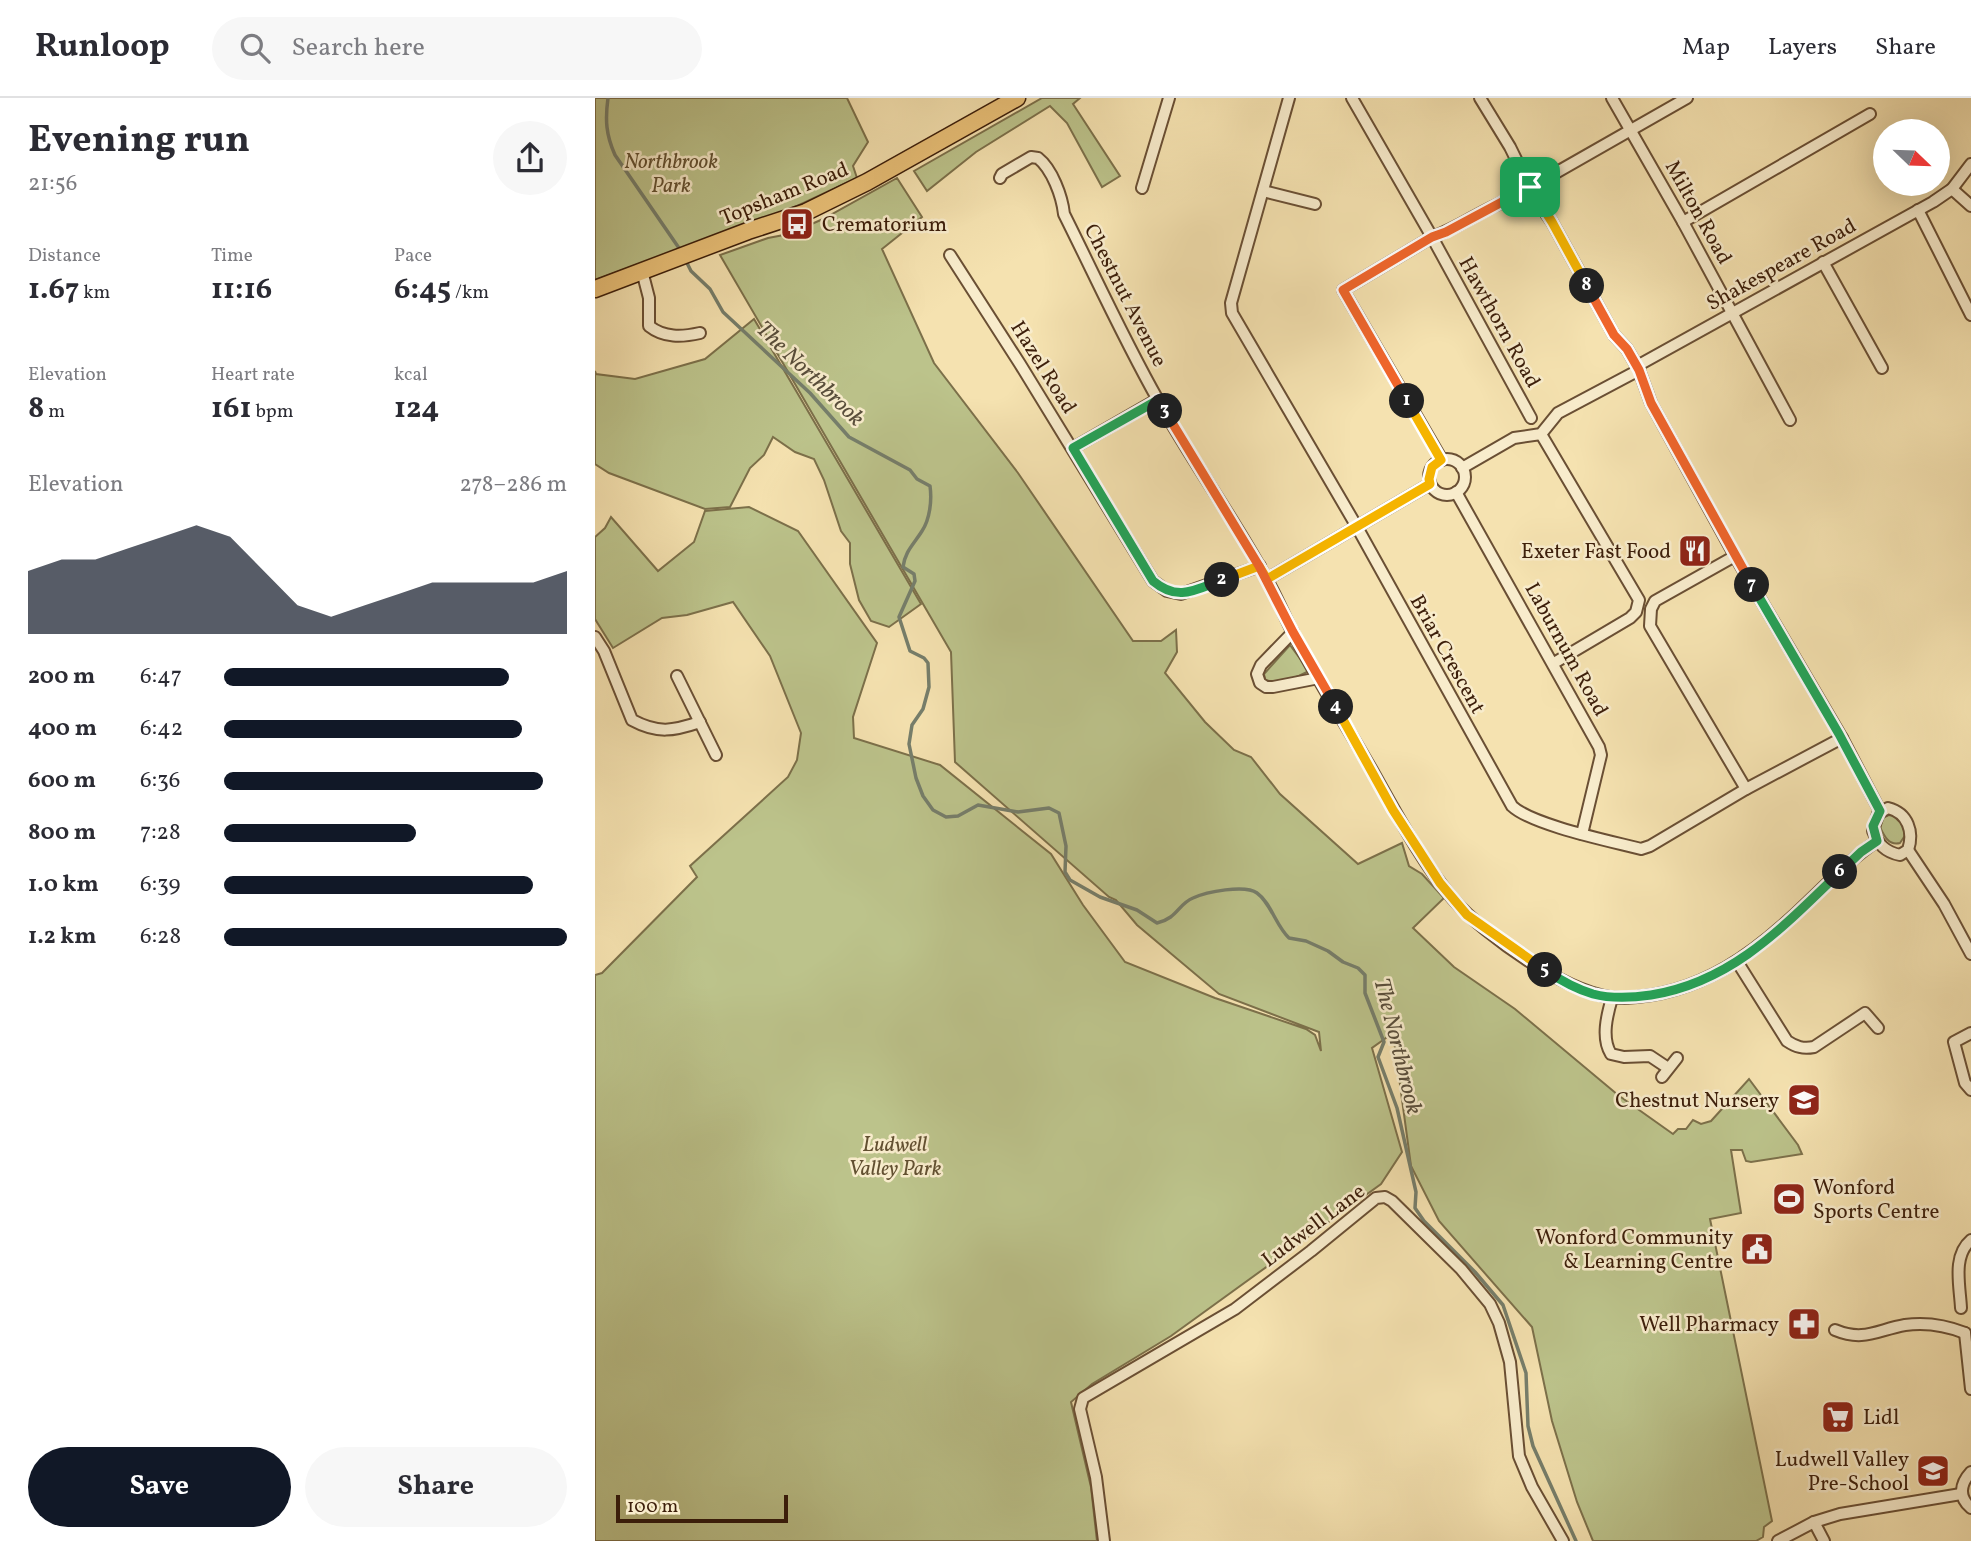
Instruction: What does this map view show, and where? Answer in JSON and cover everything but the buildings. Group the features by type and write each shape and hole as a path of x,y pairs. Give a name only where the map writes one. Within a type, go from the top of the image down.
{"main road":[{"name":"Topsham Road","path":"595,289 806,212 867,182 1017,98"}],"street":[{"path":"1142,188 1169,98"},
{"name":"Briar Crescent","path":"1289,98 1231,303 1231,313 1357,527 1512,806 1524,814 1582,834 1641,849 1842,738"},
{"name":"Hawthorn Road","path":"1352,98 1531,418"},
{"path":"1481,98 1614,335 1627,349 1638,368 1651,403 1735,556 1842,738 1880,811"},
{"name":"Milton Road","path":"1612,98 1790,419"},
{"path":"1441,460 1343,290 1432,237 1530,187 1687,98"},
{"path":"1683,222 1870,114"},
{"name":"Chestnut Avenue","path":"1000,178 1002,174 1031,157 1042,160 1053,179 1064,214 1158,400 1267,579 1293,632 1393,810 1440,883 1467,915 1519,954 1561,980 1589,993 1624,998 1680,989 1738,962 1793,917 1861,852 1877,841"},
{"name":"Shakespeare Road","path":"1541,434 1558,413 1952,189 1971,164"},
{"path":"1952,189 1971,205"},
{"path":"1263,191 1315,204"},
{"path":"1918,210 1971,315"},
{"name":"Hazel Road","path":"950,255 1073,448 1147,574 1160,587 1181,594 1259,566"},
{"path":"1822,262 1882,368"},
{"path":"642,271 649,298 649,326 677,338 700,333"},
{"path":"1073,448 1158,400"},
{"path":"1462,468 1514,438 1541,434 1639,600 1636,612 1630,618 1554,663"},
{"path":"1441,460 1453,460 1462,468 1464,478 1456,492 1444,495 1430,484 1432,467 1441,460"},
{"path":"1267,579 1430,484"},
{"name":"Laburnum Road","path":"1456,492 1599,747 1601,755 1582,834"},
{"path":"1735,556 1655,601 1651,609 1650,626 1746,789"},
{"path":"1293,632 1261,665 1257,674 1260,683 1273,687 1319,678"},
{"path":"599,645 632,720 657,731 683,728 700,722"},
{"path":"677,676 716,755"},
{"path":"1888,808 1894,810 1907,823 1911,839 1908,850 1900,855 1893,853 1877,841 1873,826 1880,811 1888,808"},
{"path":"1908,850 1944,904 1971,954"},
{"path":"1738,962 1792,1045 1814,1047 1865,1013 1878,1028"},
{"path":"1612,998 1606,1044 1611,1054 1623,1057 1650,1056 1665,1072 1677,1058"},
{"path":"1971,1033 1955,1042 1966,1065 1965,1083 1971,1090"},
{"name":"Ludwell Lane","path":"1104,1541 1096,1477 1080,1409 1083,1398 1234,1308 1311,1251 1375,1198 1385,1197 1461,1269 1490,1304 1499,1323 1510,1362 1519,1456 1532,1487 1563,1541"},
{"path":"1961,1308 1959,1258 1963,1247 1971,1240"},
{"path":"1835,1330 1856,1337 1922,1324 1937,1324 1968,1332 1971,1389"},
{"path":"1971,1472 1965,1479 1961,1494 1971,1508"},
{"path":"1778,1541 1814,1522 1840,1514 1961,1494"},
{"path":"1814,1522 1824,1541"}],"green space":[{"name":"Northbrook Park","path":"595,98 847,98 868,142 853,166 857,178 797,206 595,280"},
{"path":"1042,98 1080,98 1073,104 1120,176 1102,187 1067,123 1050,106 976,152 927,191 914,171"},
{"name":"Ludwell Valley Park","path":"897,178 922,217 882,249 934,363 1018,473 1133,641 1161,641 1176,630 1177,652 1165,673 1205,722 1234,750 1251,757 1280,794 1358,864 1402,843 1409,866 1422,874 1444,898 1413,928 1454,967 1515,1009 1618,1095 1673,1134 1678,1129 1686,1129 1693,1120 1701,1124 1711,1121 1749,1079 1798,1145 1802,1154 1751,1162 1746,1161 1742,1150 1731,1150 1741,1213 1710,1219 1772,1521 1764,1527 1763,1537 1756,1541 1593,1541 1577,1502 1552,1421 1532,1327 1439,1221 1411,1166 1393,1033 1372,1048 1402,1152 1381,1184 1171,1336 1092,1384 1071,1402 1091,1487 1097,1541 595,1541 595,975 602,973 697,877 690,866 788,777 797,760 801,733 770,656 733,602 687,615 662,618 613,648 595,619 595,537 605,528 611,517 658,571 694,542 705,511 749,507 798,531 877,643 853,717 854,738 940,765 1051,854 1083,905 1125,962 1215,998 1306,1029 1315,1035 1321,1051 1319,1032 1219,994 1137,925 1116,900 1109,897 955,762 951,652 720,255 768,238 789,234 823,219"},
{"path":"754,319 921,604 889,627 871,621 859,600 850,564 850,543 841,531 814,459 795,452 773,437 764,455 750,468 730,507 705,509 609,473 595,464 595,371 596,374 635,379 705,359"},
{"path":"1290,645 1309,671 1282,681 1265,680 1264,674"},
{"path":"1889,815 1900,821 1906,834 1900,843 1890,842 1880,827 1884,817"}],"waterway":[{"name":"The Northbrook","path":"608,98 607,127 615,155 681,251"},
{"name":"The Northbrook","path":"686,261 691,271 710,289 723,312 810,393 849,437 910,470 917,479 930,486 927,521 904,561 903,567 914,574 915,581 899,617 910,651 928,663 929,687 923,709 912,725 909,744 916,778 923,796 933,810 946,817 958,816 978,805 1018,812 1049,808 1059,813 1066,846 1065,872 1070,880 1100,897 1137,910 1157,923 1169,918 1188,901 1199,896 1216,891 1251,890 1262,897 1289,938 1306,941 1328,951 1365,975 1365,993 1384,1042 1378,1057 1397,1108 1416,1192 1415,1208 1503,1305 1526,1373 1528,1426 1533,1446 1576,1541"}],"place":[{"name":"Crematorium","path":"797,224"},
{"name":"Exeter Fast Food","path":"1695,551"},
{"name":"Chestnut Nursery","path":"1804,1100"},
{"name":"Wonford Sports Centre","path":"1789,1199"},
{"name":"Wonford Community & Learning Centre","path":"1757,1249"},
{"name":"Well Pharmacy","path":"1804,1324"},
{"name":"Lidl","path":"1838,1417"},
{"name":"Ludwell Valley Pre-School","path":"1933,1471"}],"route":[{"path":"1530,187 1432,237 1343,290 1441,460 1436,462 1429,472 1430,484 1267,579 1259,566 1187,593 1167,591 1160,587 1147,574 1073,448 1158,400 1267,579 1293,632 1393,810 1453,899 1467,915 1519,954 1561,980 1589,993 1624,998 1672,991 1690,986 1738,962 1793,917 1861,852 1877,841 1873,826 1880,811 1842,738 1735,556 1651,403 1639,370 1627,349 1614,335 1530,187"}]}
